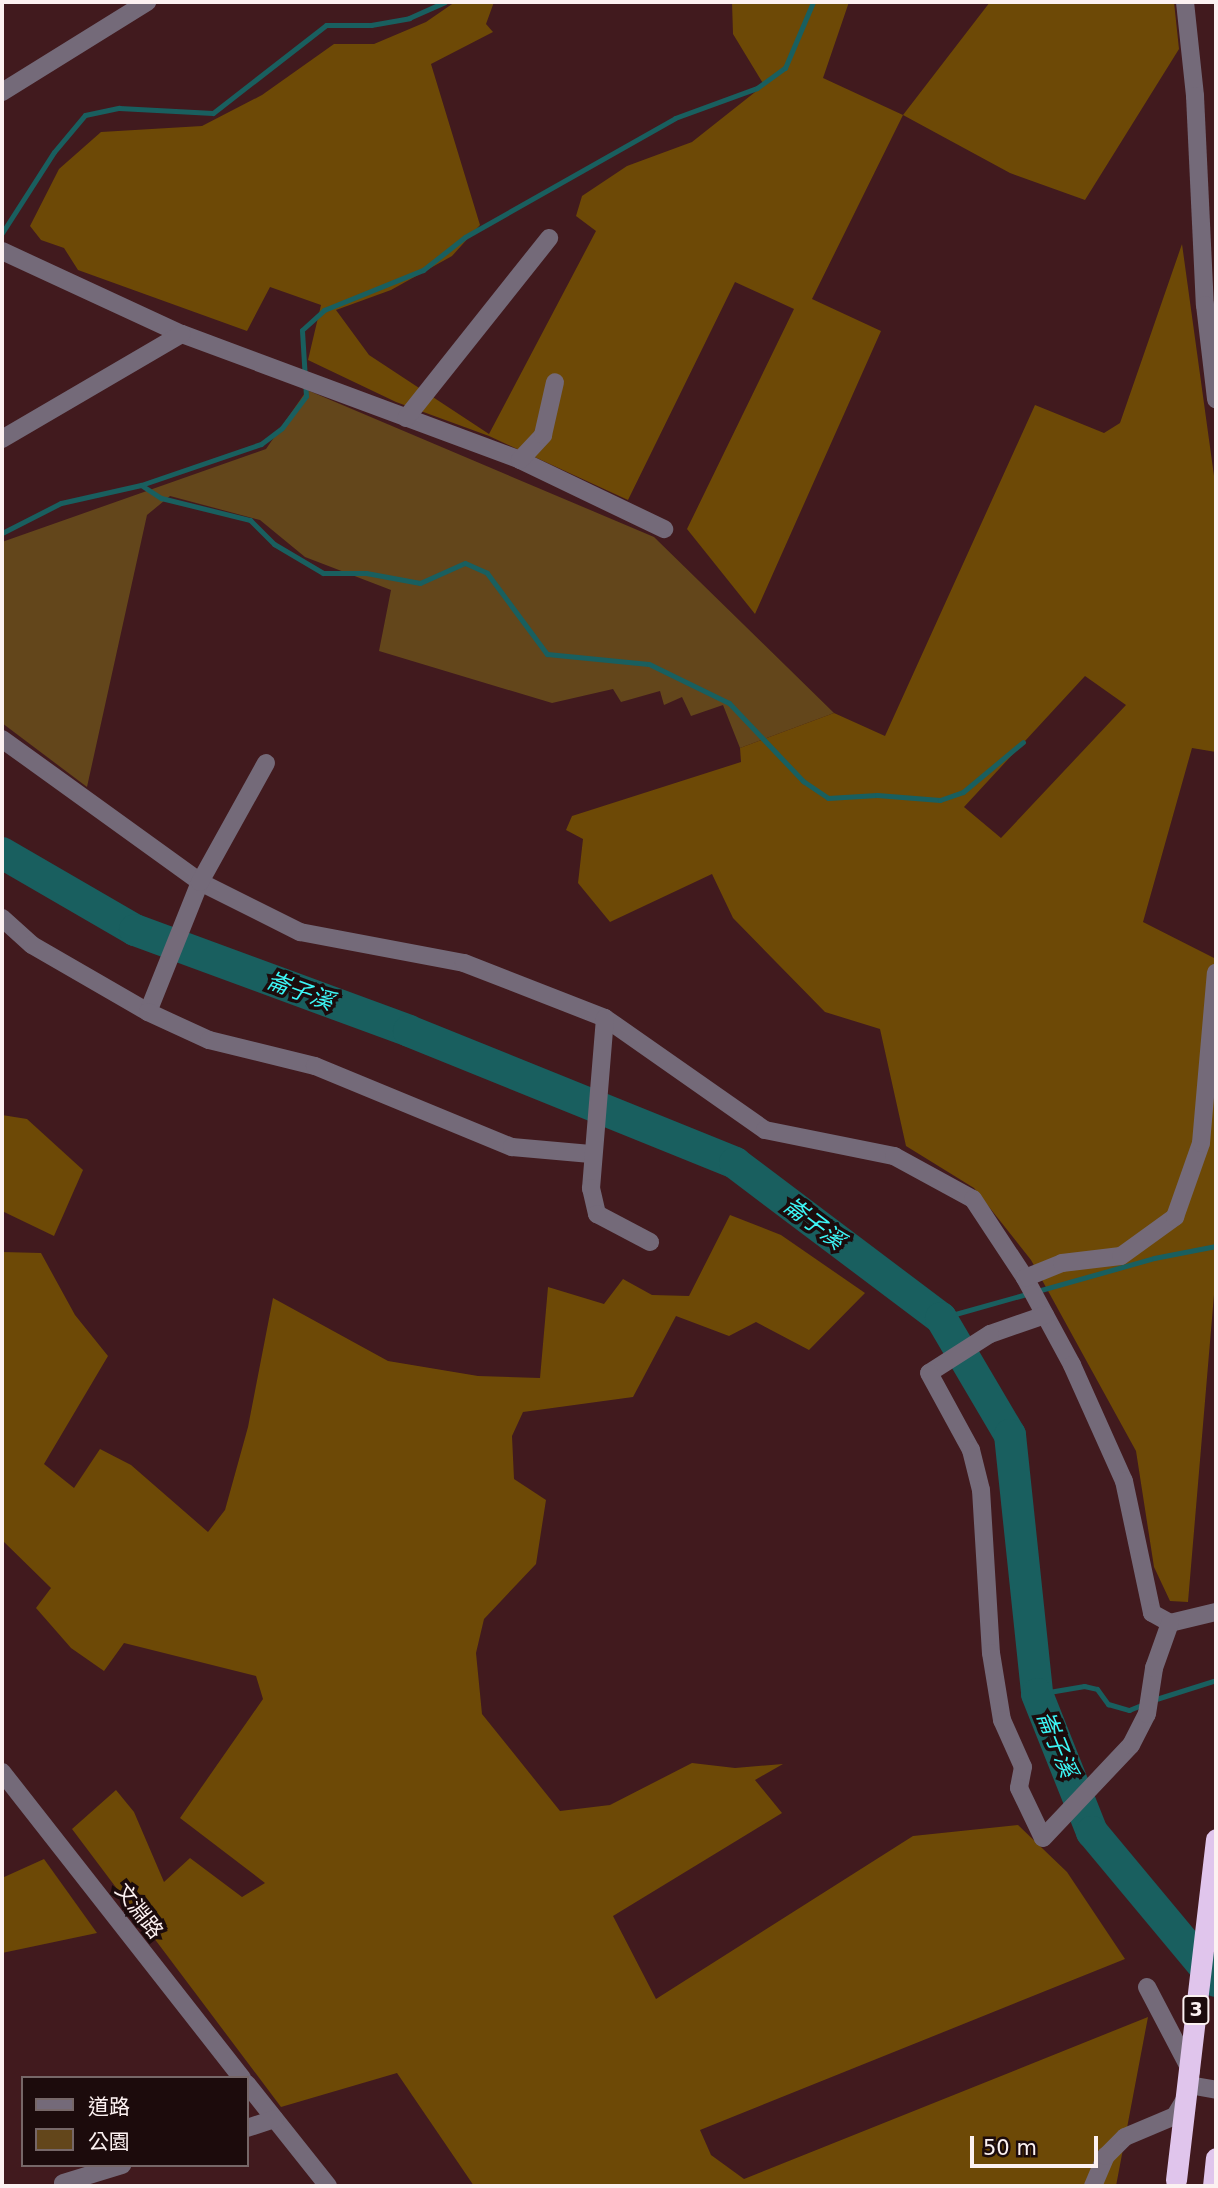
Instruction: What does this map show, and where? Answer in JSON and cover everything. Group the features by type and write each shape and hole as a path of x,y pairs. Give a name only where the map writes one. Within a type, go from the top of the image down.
{"highway":[{"name":"3","path":"1176,2183 1216,1839"},
{"path":"1213,2186 1216,2158"}],"street":[{"path":"2,92 148,2"},
{"path":"1185,2 1195,96 1205,305 1216,399"},
{"path":"406,418 549,238"},
{"path":"2,251 182,334 520,460 664,529"},
{"path":"2,439 182,334"},
{"path":"520,460 543,435 555,383"},
{"path":"2,738 200,883 300,932 464,963 605,1018 765,1130 894,1156 973,1199 1026,1278 1124,1481 1152,1613 1170,1623 1216,1612"},
{"path":"148,1012 200,883 266,764"},
{"path":"2,918 32,945 148,1012 209,1041 316,1066 512,1147 591,1154"},
{"path":"1026,1278 1062,1263 1122,1256 1175,1217 1201,1143 1216,973"},
{"path":"605,1018 591,1154 597,1214 650,1242"},
{"path":"1045,1315 990,1334 929,1373 971,1450 981,1490 991,1654 1002,1720 1023,1767 1019,1788 1043,1838 1110,1764 1131,1745 1147,1714 1154,1668 1170,1623"},
{"name":"文淵路","path":"2,1772 240,2076"},
{"path":"1093,2186 1106,2156 1125,2137 1175,2116 1189,2085 1191,2072 1147,1987"},
{"path":"248,2085 328,2186"},
{"path":"1189,2085 1216,2090"},
{"path":"248,2128 275,2119"},
{"path":"63,2183 115,2167"}],"green space":[{"path":"307,390 654,537 834,713 740,748 723,705 691,716 682,697 664,705 660,691 621,702 613,689 552,703 379,651 391,590 305,557 260,520 170,496 147,515 87,787 2,723 2,542 266,449"}],"shaded area":[{"path":"455,2 494,2 486,24 493,32 431,64 480,225 452,256 391,290 336,310 369,355 489,434 596,231 576,216 582,196 627,166 692,142 764,85 733,34 732,2 849,2 823,78 903,115 812,299 881,331 755,614 687,529 794,309 735,282 628,500 489,436 396,402 308,360 321,305 270,287 247,331 78,270 64,248 41,240 30,226 59,169 101,132 202,126 262,95 334,44 374,44 426,22"},
{"path":"990,2 1174,2 1179,49 1085,200 1010,173 903,115"},
{"path":"1182,244 1215,483 1216,752 1192,748 1143,922 1216,959 1216,1271 1188,1602 1170,1601 1154,1567 1136,1451 1031,1260 974,1188 906,1146 880,1029 825,1012 733,918 712,874 610,922 578,883 583,839 566,830 572,816 741,762 740,748 834,713 885,736 1035,405 1104,433 1120,423","holes":["1085,676 1126,705 1001,838 964,807"]},
{"path":"2,1115 27,1119 83,1170 54,1236 2,1211"},
{"path":"730,1215 781,1235 865,1293 809,1350 756,1322 729,1336 676,1316 633,1397 523,1412 512,1436 514,1479 546,1500 536,1564 484,1619 476,1653 482,1714 560,1811 610,1805 692,1763 735,1768 783,1764 755,1780 782,1813 613,1916 656,1999 913,1836 1018,1825 1067,1872 1125,1959 700,2130 711,2155 744,2179 1148,2017 1116,2186 474,2186 397,2073 281,2107 72,1829 116,1790 134,1812 164,1882 190,1858 242,1897 265,1883 180,1818 263,1699 256,1676 124,1643 104,1671 71,1648 36,1608 51,1588 2,1540 2,1252 41,1253 75,1315 108,1356 44,1464 74,1488 100,1449 131,1465 208,1532 225,1510 248,1427 273,1298 388,1361 478,1376 540,1378 548,1287 604,1304 623,1279 652,1295 689,1296"},
{"path":"44,1859 97,1933 2,1953 2,1878"}],"waterway":[{"path":"2,233 54,152 85,115 119,108 213,113 326,25 371,25 409,18 445,2"},
{"path":"2,533 61,503 141,485 261,444 282,428 306,396 302,330 324,310 423,270 465,237 675,118 757,88 785,68 813,2"},
{"path":"141,485 161,498 250,520 274,544 323,573 366,573 420,583 465,563 487,573 547,654 649,664 729,703 803,781 828,798 877,795 940,800 963,792 1023,742"},
{"name":"崙子溪","path":"2,853 135,930 409,1031 735,1163 941,1318 1010,1435 1037,1694 1092,1832 1216,1981"},
{"path":"941,1318 1154,1258 1216,1246"},
{"path":"1153,1700 1216,1680"},
{"path":"1037,1694 1084,1686 1097,1689 1108,1704 1129,1710 1144,1704"}]}
